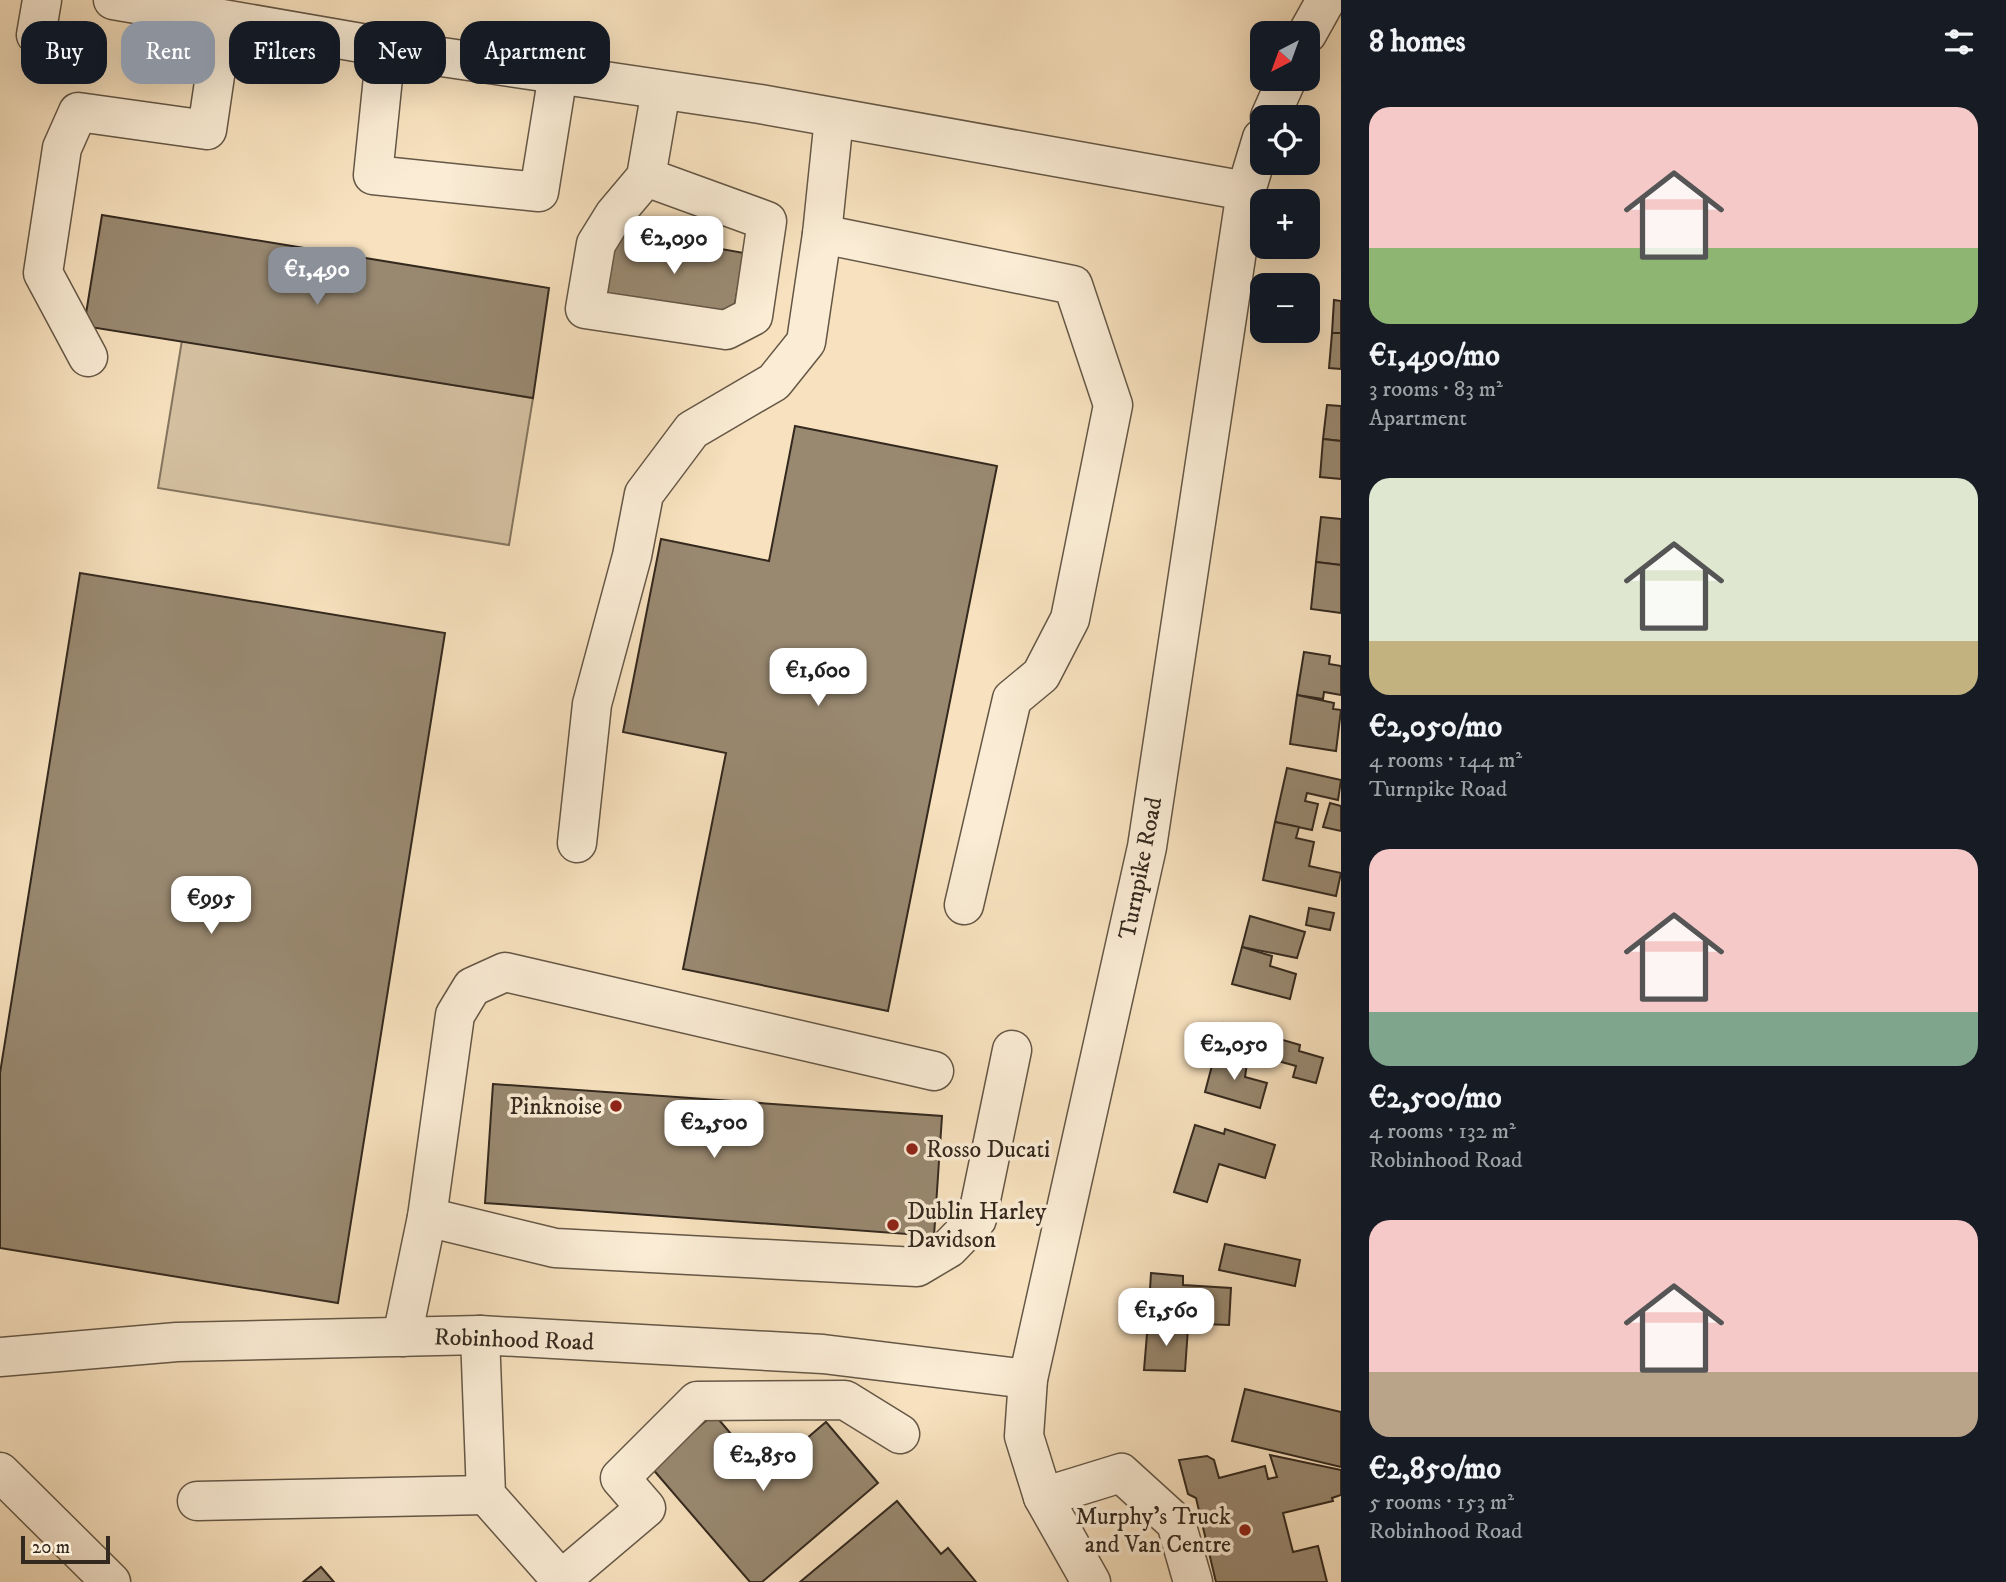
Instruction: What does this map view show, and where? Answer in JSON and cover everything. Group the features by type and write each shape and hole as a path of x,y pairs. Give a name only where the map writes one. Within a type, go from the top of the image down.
{"street":[{"path":"113,0 354,43"},
{"path":"1314,21 1326,0"},
{"path":"89,357 43,273 62,149 78,112 207,130 223,21"},
{"path":"610,82 834,118 1246,191"},
{"path":"382,84 373,175 540,192 556,84"},
{"path":"646,177 767,221 753,316 726,330 585,309 596,244 614,215 646,177 661,90"},
{"path":"577,843 592,704 632,556 644,494 692,429 774,382 806,342 822,234 834,118"},
{"name":"Turnpike Road","path":"1091,1582 1043,1497 1024,1436 1028,1379 1147,847 1246,191 1251,175"},
{"path":"822,234 1073,285 1113,405 1070,619 1041,675 1012,699 964,905"},
{"path":"402,1337 426,1217 454,1015 472,987 505,972 934,1072"},
{"path":"426,1217 555,1248 917,1267 949,1248 977,1219 1012,1050"},
{"path":"480,1335 486,1495 562,1581 646,1508 620,1478 697,1401 845,1400 900,1434"},
{"name":"Robinhood Road","path":"0,1357 177,1342 480,1335 823,1354 1028,1379"},
{"path":"1043,1497 1121,1473 1176,1523 1193,1582"},
{"path":"1,1479 111,1582"},
{"path":"197,1501 486,1495"}],"shaded area":[{"path":"182,340 533,398 509,545 158,488"}],"building":[{"path":"102,215 549,288 533,398 84,326"},
{"path":"615,230 744,253 732,321 603,298"},
{"path":"1334,300 1341,301 1341,333 1332,333"},
{"path":"1332,333 1341,333 1341,369 1329,368"},
{"path":"1327,405 1341,406 1341,441 1323,439"},
{"path":"795,426 997,466 888,1011 683,969 726,753 623,732 661,539 769,561"},
{"path":"1323,439 1341,441 1341,479 1320,477"},
{"path":"1321,517 1341,519 1341,565 1316,562"},
{"path":"1316,562 1341,565 1341,613 1311,609"},
{"path":"80,573 445,633 338,1303 0,1248 0,1073"},
{"path":"1304,652 1330,656 1329,664 1341,666 1341,695 1324,692 1323,699 1297,695"},
{"path":"1297,695 1334,703 1333,709 1341,710 1336,751 1290,744"},
{"path":"1287,768 1341,780 1338,800 1307,793 1305,801 1318,804 1312,830 1275,822"},
{"path":"1330,803 1341,806 1341,831 1323,827"},
{"path":"1275,822 1299,827 1296,838 1314,842 1309,866 1341,873 1336,896 1263,880"},
{"path":"1309,908 1334,913 1330,930 1306,925"},
{"path":"1250,916 1305,932 1297,958 1242,947"},
{"path":"1242,947 1272,956 1270,966 1296,974 1290,999 1232,984"},
{"path":"1224,1023 1300,1045 1299,1051 1323,1058 1316,1083 1293,1077 1296,1066 1278,1061 1279,1056 1251,1048 1247,1063 1215,1054"},
{"path":"1215,1054 1247,1063 1245,1077 1267,1083 1260,1108 1205,1092"},
{"path":"493,1084 942,1116 934,1236 485,1203"},
{"path":"1195,1125 1224,1134 1225,1129 1275,1145 1265,1178 1219,1164 1207,1202 1174,1192"},
{"path":"1225,1244 1300,1260 1295,1286 1219,1270"},
{"path":"1151,1273 1183,1276 1183,1285 1231,1288 1229,1325 1148,1322"},
{"path":"1148,1322 1188,1328 1185,1371 1144,1370"},
{"path":"1245,1389 1341,1412 1341,1467 1232,1441"},
{"path":"714,1414 765,1474 826,1422 878,1483 762,1582 750,1582 651,1467"},
{"name":"Murphy's Truck and Van Centre","path":"1270,1455 1341,1470 1341,1495 1332,1498 1333,1501 1283,1513 1293,1552 1318,1546 1327,1582 1216,1582 1196,1498 1188,1494 1179,1460 1207,1456 1214,1460 1219,1478 1265,1466 1268,1479 1277,1477"},
{"path":"897,1501 941,1554 948,1548 976,1582 800,1582"},
{"path":"321,1567 334,1582 303,1582"}],"place":[{"name":"Pinknoise","path":"616,1106"},
{"name":"Rosso Ducati","path":"912,1149"},
{"name":"Dublin Harley Davidson","path":"893,1225"},
{"name":"Murphy's Truck and Van Centre","path":"1245,1530"}]}
